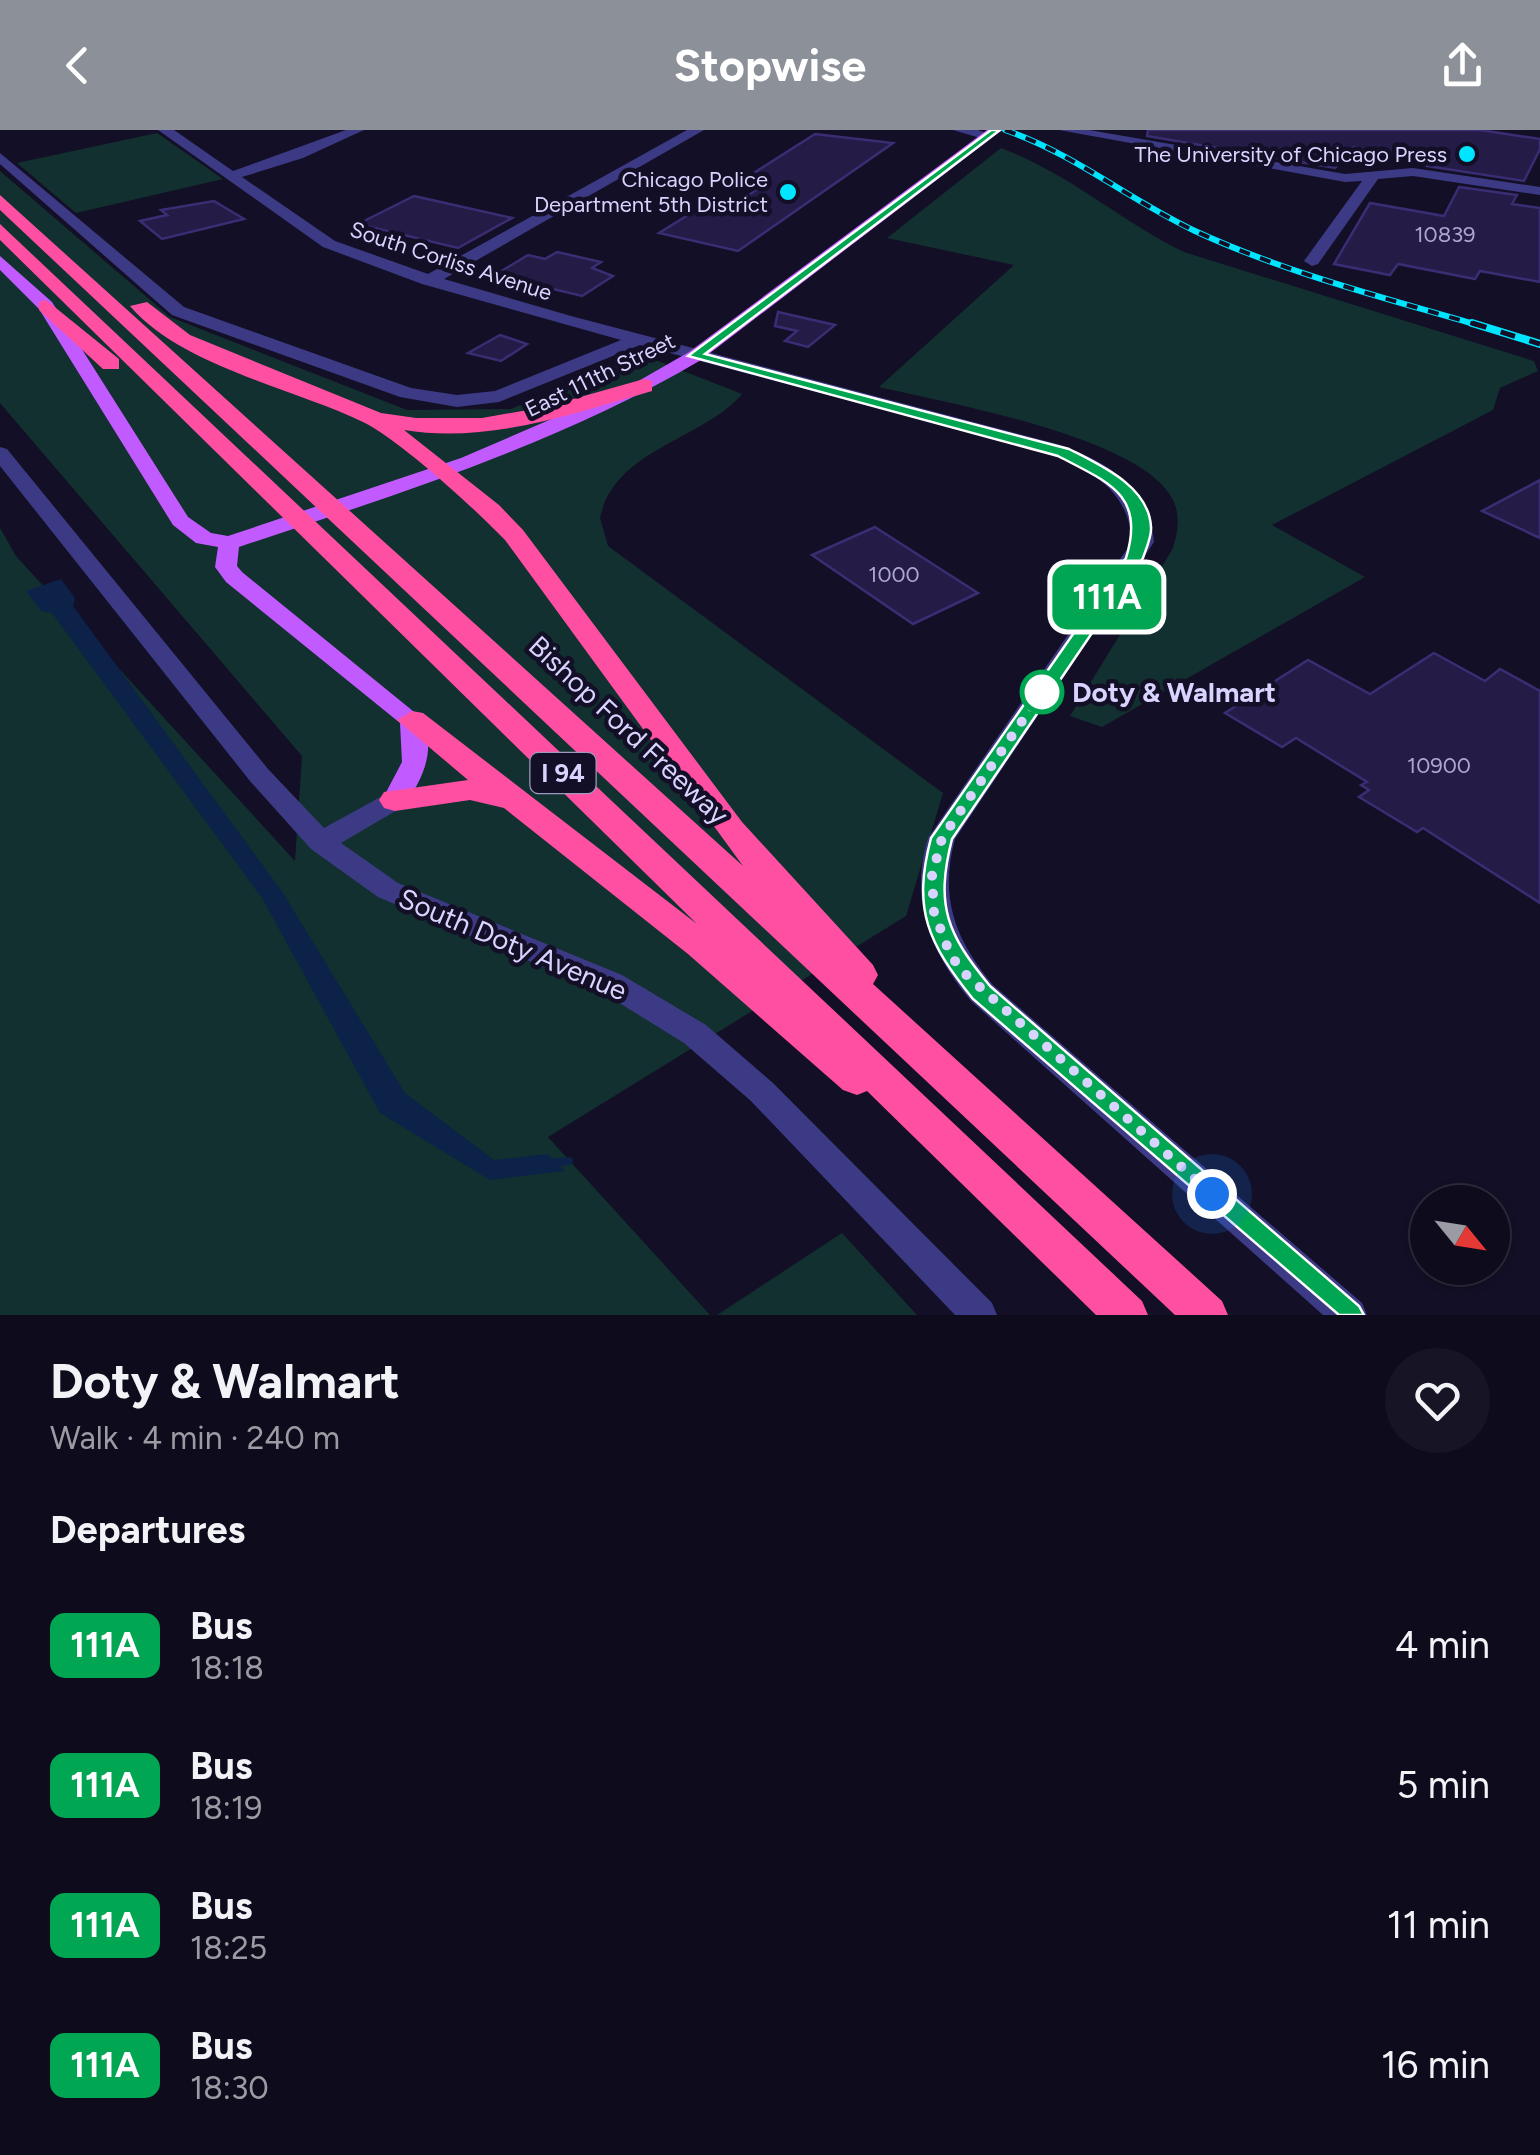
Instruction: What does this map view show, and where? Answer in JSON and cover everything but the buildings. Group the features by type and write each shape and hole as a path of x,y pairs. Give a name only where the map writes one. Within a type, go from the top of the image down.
{"highway":[{"name":"Bishop Ford Freeway","path":"0,200 1206,1315"},
{"name":"I 94","path":"0,230 1126,1315"},
{"path":"51,246 85,264 184,339 375,419 430,427 476,427 544,414 644,386"},
{"path":"46,306 194,438 244,464"},
{"path":"375,419 514,535 730,830 850,960 887,1017"},
{"path":"412,720 700,945 813,1045 966,1160"},
{"path":"395,800 470,790 516,802"}],"main road":[{"name":"East 111th Street","path":"229,543 550,430 644,386 694,356 991,133"},
{"path":"0,261 46,306 180,521 204,538 229,543 226,566 234,577 412,720 418,735 416,763 395,800"},
{"path":"0,276 20,280"}],"street":[{"name":"South Corliss Avenue","path":"165,130 329,244 428,280 694,356"},
{"path":"230,176 298,156 356,130"},
{"path":"428,280 697,130"},
{"path":"960,130 991,133"},
{"path":"1066,130 1339,177 1427,172 1540,191"},
{"path":"0,157 178,311 406,393 457,401 499,396 637,340"},
{"path":"1312,261 1373,176"},
{"path":"694,356 1064,452 1112,478 1135,503 1144,528 1135,558 942,838 932,876 934,912 950,954 982,993 1349,1315"},
{"name":"South Doty Avenue","path":"0,452 259,775 321,842 388,890 611,983 695,1034 762,1092 980,1315"},
{"path":"321,842 395,800"}],"green space":[{"path":"157,133 223,179 76,213 17,163"},
{"path":"1001,148 1051,171 1184,252 1534,361 1538,371 1500,388 1493,410 1272,525 1365,577 1102,727 1070,716 1172,550 1178,524 1172,498 1152,476 1082,440 1038,425 879,387 1014,265 887,238"},
{"path":"0,171 170,317 407,410 511,409 640,354 742,394 725,410 641,460 623,476 609,495 600,518 608,546 943,793 906,916 548,1137 710,1315 0,1315 0,528 16,556 295,861 302,756 0,403"},
{"path":"842,1233 917,1315 717,1315"}],"water":[{"path":"61,579 75,598 73,606 283,893 405,1093 494,1160 547,1154 565,1171 490,1180 380,1113 262,898 52,613 41,611 26,591"}],"waterway":[{"path":"549,1163 569,1161"}],"railway":[{"path":"1005,130 1055,152 1171,219 1229,246 1336,284 1481,326"},
{"path":"1472,323 1540,344"}],"bus line":[{"name":"111A","path":"995,130 694,356 1064,452 1112,478 1135,503 1144,528 1135,558 942,838 932,876 934,912 950,954 982,993 1349,1315"}],"place":[{"name":"The University of Chicago Press","path":"1467,154"},
{"name":"Chicago Police Department 5th District","path":"788,192"},
{"name":"Doty & Walmart","path":"1042,692"}],"route":[{"path":"1042,692 942,838 935,856 931,897 941,936 962,971 982,993 1212,1194"}]}
